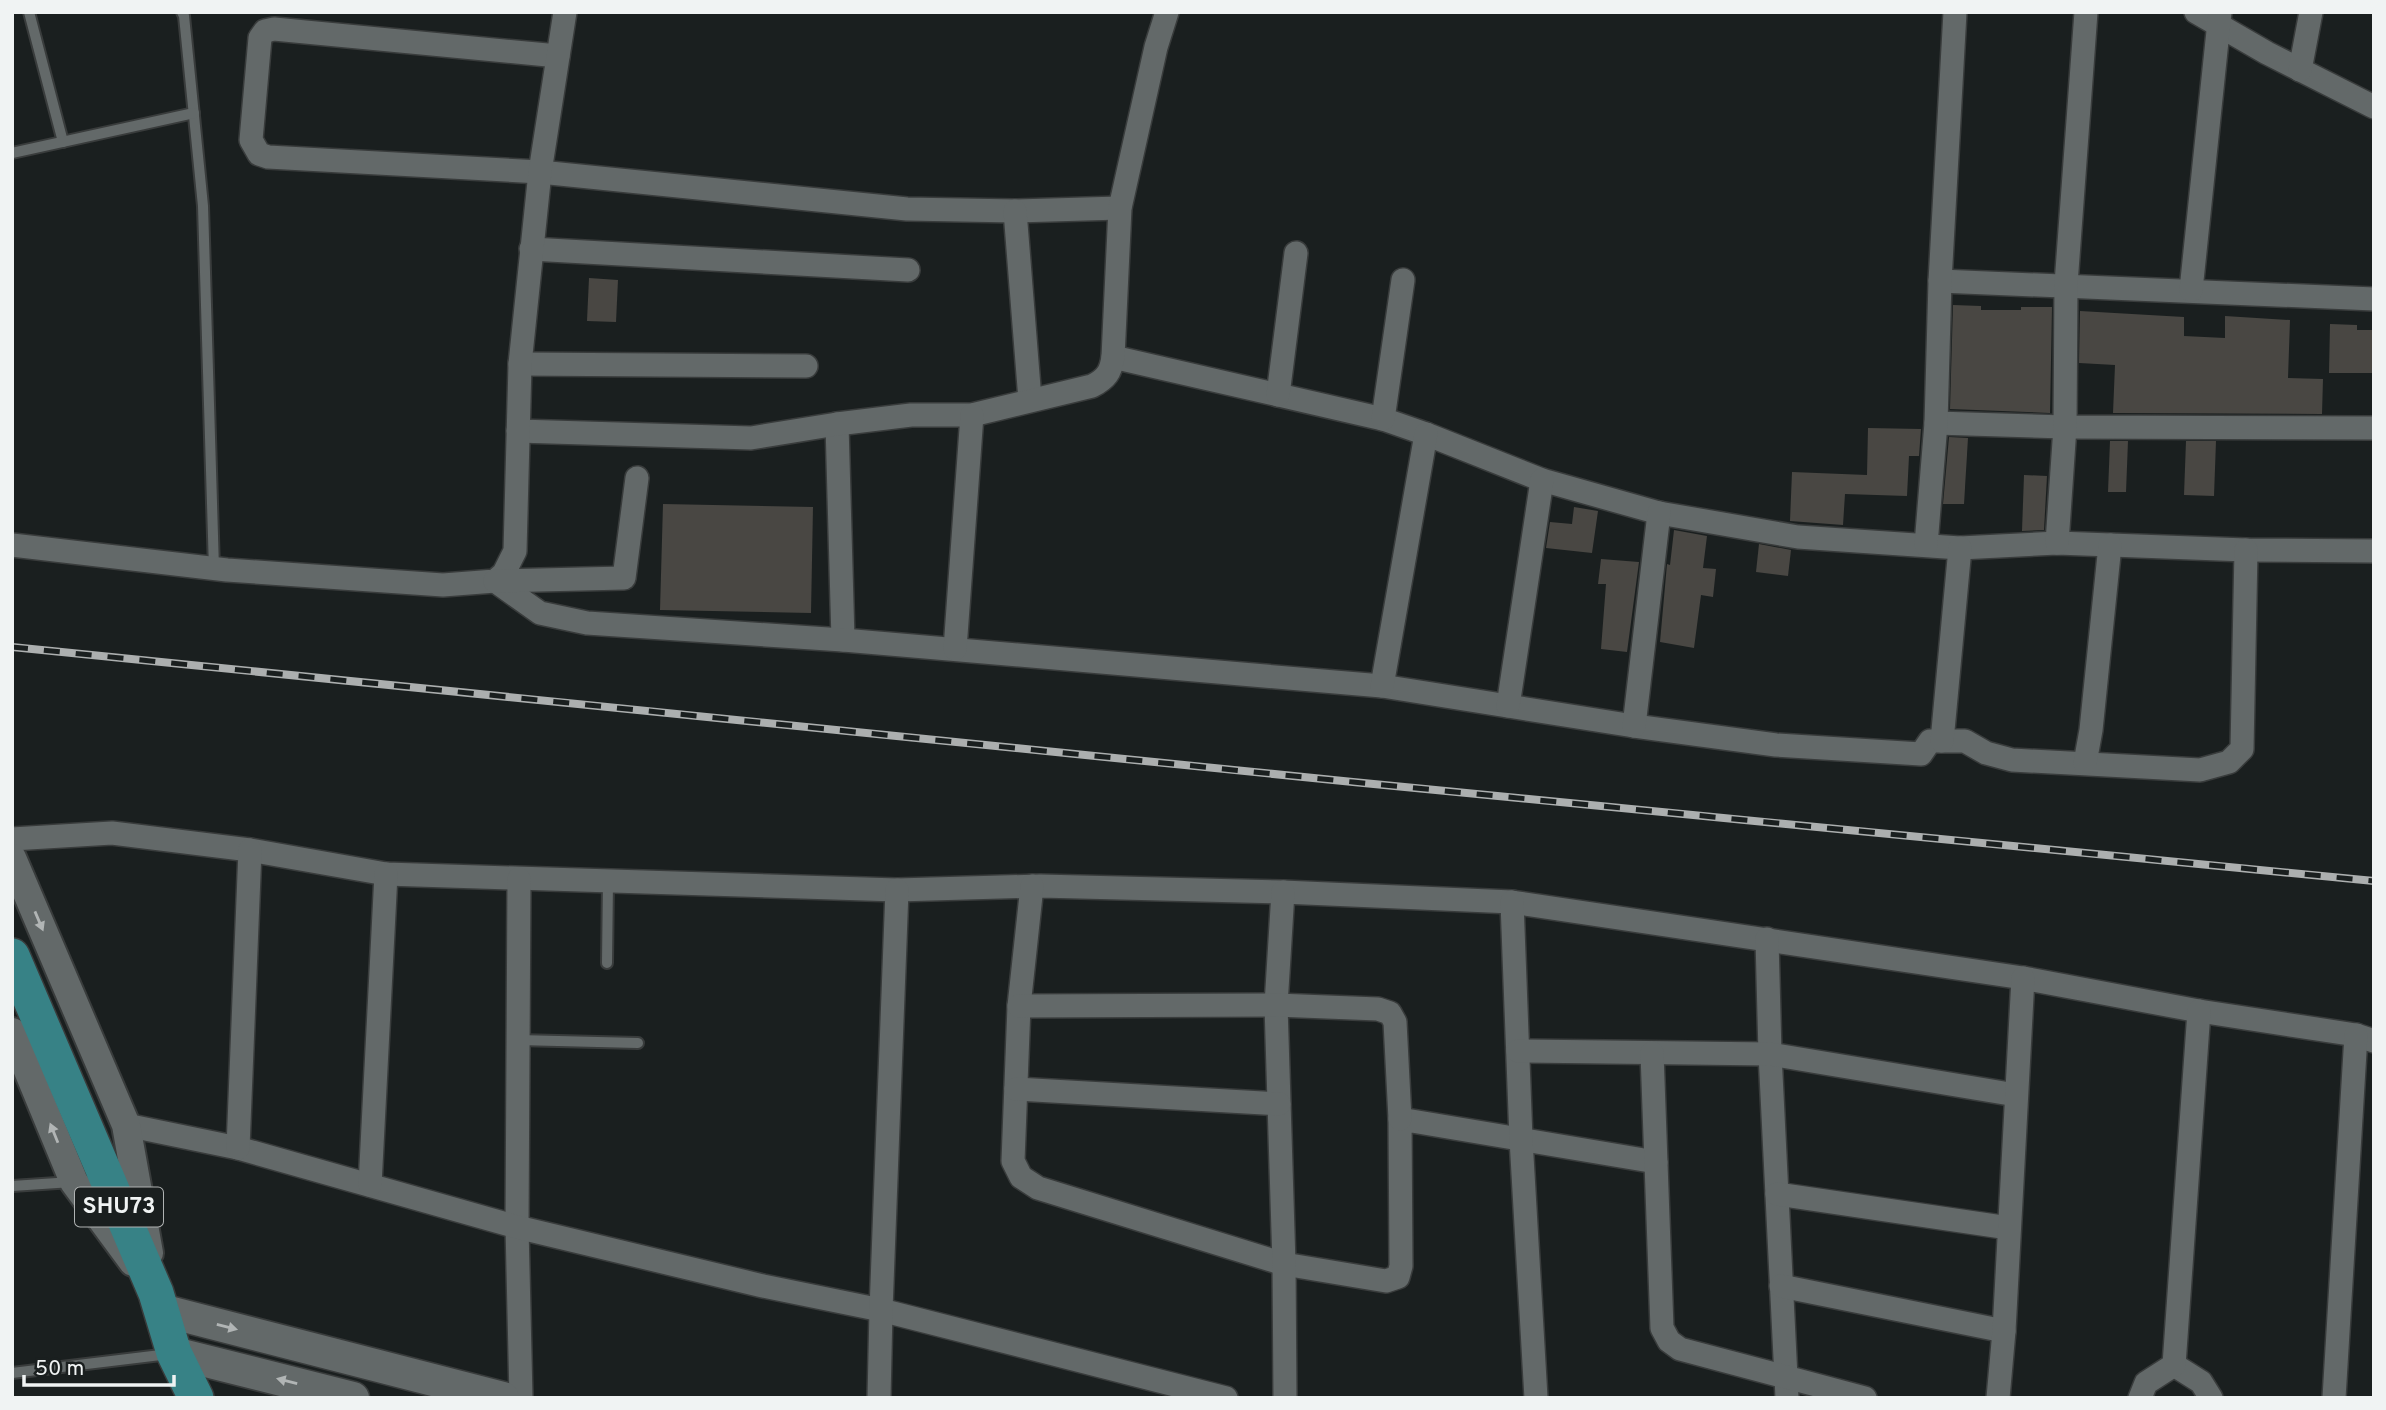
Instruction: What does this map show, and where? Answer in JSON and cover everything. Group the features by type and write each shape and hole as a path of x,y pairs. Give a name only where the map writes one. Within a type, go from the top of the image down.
{"main road":[{"name":"SHU73","path":"12,956 25,1025 158,1301 174,1353 196,1398"},
{"path":"158,1301 503,1398"},
{"path":"174,1353 353,1398"}],"street":[{"path":"495,581 503,573 515,551 520,364 540,172 565,12"},
{"path":"518,431 751,439 911,415 972,415 1103,381 1111,370 1114,356 1119,208 1156,47 1167,12"},
{"path":"1926,545 1936,423 1940,281 1955,12"},
{"path":"2057,542 2065,427 2066,284 2086,12"},
{"path":"2196,12 2219,19 2300,69 2374,107"},
{"path":"2300,69 2311,12"},
{"path":"2191,290 2219,19"},
{"path":"558,56 274,29 265,31 260,38 251,140 259,154 268,157 540,172 907,209 1015,211 1119,208"},
{"path":"1015,211 1030,400"},
{"path":"531,249 908,270"},
{"path":"1278,395 1296,253"},
{"path":"1383,419 1403,280"},
{"path":"1940,281 2066,284 2374,299"},
{"path":"1114,356 1383,419 1542,480 1659,513 1798,537 1961,548 2057,542 2246,550 2374,551"},
{"path":"520,364 806,366"},
{"path":"956,649 972,415"},
{"path":"1936,423 2065,427 2374,428"},
{"path":"837,424 842,640"},
{"path":"1382,686 1426,434"},
{"path":"12,545 214,569 443,585 624,578 637,478"},
{"path":"1508,706 1542,480"},
{"path":"1633,726 1659,513"},
{"path":"2085,763 2091,730 2110,545"},
{"path":"1942,741 1961,548"},
{"path":"495,581 540,613 587,624 842,640 1382,686 1776,746 1921,754 1930,741 1965,741 1986,753 2012,760 2200,770 2229,762 2242,749 2246,550"},
{"path":"12,839 112,833 250,850 386,874 897,890 1032,887 1283,892 1512,902 2023,978 2365,1038 2334,1398"},
{"path":"238,1148 250,850"},
{"path":"12,858 126,1125 158,1301"},
{"path":"370,1185 386,874"},
{"path":"519,879 517,1227 521,1398"},
{"path":"1019,1006 1276,1004 1378,1009 1390,1013 1395,1022 1400,1119 1402,1266 1398,1277 1386,1281 1284,1264 1038,1188 1021,1177 1013,1161 1019,1006 1032,887"},
{"path":"879,1398 897,890"},
{"path":"1283,892 1276,1004 1285,1398"},
{"path":"1512,902 1521,1139 1536,1398"},
{"path":"1767,939 1770,1054 1787,1387"},
{"path":"1998,1398 2023,978"},
{"path":"2174,1365 2200,1011"},
{"path":"25,1025 74,1182 158,1301"},
{"path":"1518,1051 1770,1054 2016,1095"},
{"path":"1652,1053 1662,1328 1669,1341 1680,1349 1787,1387 1866,1398"},
{"path":"1016,1089 1279,1104"},
{"path":"1400,1119 1656,1162"},
{"path":"126,1125 238,1148 517,1227 763,1286 881,1310 1227,1398"},
{"path":"1777,1194 2009,1228"},
{"path":"1781,1286 2004,1331"},
{"path":"2140,1398 2146,1383 2174,1365"},
{"path":"2174,1365 2202,1382 2211,1398"}],"lane":[{"path":"29,12 63,142"},
{"path":"182,12 203,206 214,569"},
{"path":"12,153 194,113"},
{"path":"607,963 608,881"},
{"path":"518,1040 638,1043"},
{"path":"13,1187 74,1182"},
{"path":"12,1373 174,1353"}],"building":[{"path":"589,278 618,280 616,322 587,321"},
{"path":"1953,305 1981,306 1981,310 2052,307 2050,413 1950,409"},
{"path":"2080,311 2184,317 2184,336 2225,338 2225,316 2290,320 2288,378 2323,379 2322,414 2113,413 2115,365 2079,363"},
{"path":"2330,324 2357,325 2357,330 2374,330 2374,373 2329,373"},
{"path":"1868,428 1921,429 1919,456 1909,456 1907,496 1845,494 1843,525 1790,521 1792,472 1867,475"},
{"path":"1949,437 1968,438 1964,504 1943,504"},
{"path":"2110,441 2128,441 2126,492 2108,492"},
{"path":"2186,441 2216,441 2214,496 2184,495"},
{"path":"2024,475 2047,476 2044,530 2022,531"},
{"path":"663,504 813,507 811,613 660,610"},
{"path":"1574,507 1598,511 1592,553 1546,548 1550,522 1572,524"},
{"path":"1674,530 1707,536 1703,568 1716,569 1713,597 1701,595 1694,648 1660,642 1667,564 1670,565"},
{"path":"1759,544 1791,550 1788,576 1756,572"},
{"path":"1601,559 1639,562 1627,652 1601,649 1606,584 1598,584"}],"railway":[{"path":"12,647 1353,782 2374,881"}]}
